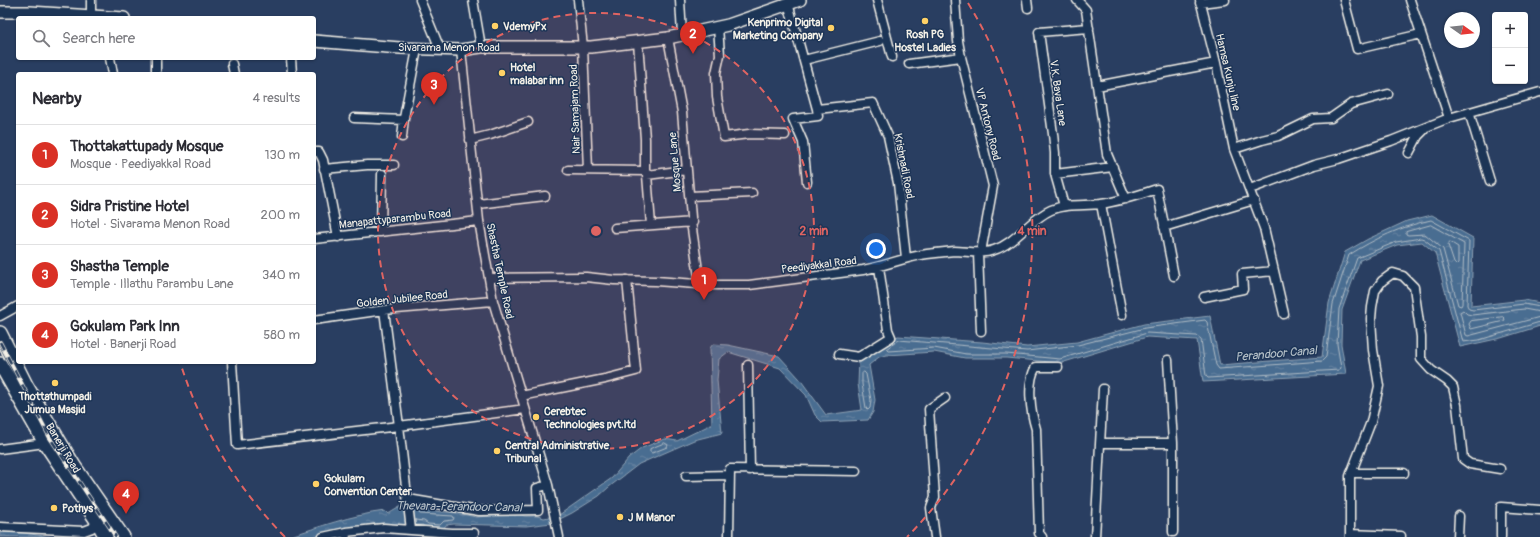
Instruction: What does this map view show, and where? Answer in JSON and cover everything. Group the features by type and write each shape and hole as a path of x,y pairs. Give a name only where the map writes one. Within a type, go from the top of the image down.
{"main road":[{"name":"Banerji Road","path":"0,333 26,385 74,466 121,535"},
{"name":"Banerji Road","path":"0,364 45,443 106,537"}],"street":[{"path":"0,12 30,12 91,16 91,0"},
{"path":"420,0 440,49"},
{"path":"473,0 480,47"},
{"path":"578,0 584,47"},
{"path":"680,0 682,35"},
{"name":"Sivarama Menon Road","path":"316,41 417,49 461,50 480,47 584,47 668,38 728,25 800,0"},
{"path":"877,0 892,57"},
{"name":"VP Antony Road","path":"955,0 958,41 961,56 993,186 979,252 981,331"},
{"path":"1077,0 1086,10 1107,154 1126,199"},
{"path":"1200,2 1225,0"},
{"path":"1344,0 1357,49 1421,34"},
{"path":"1410,0 1449,118"},
{"name":"Hamsa Kunju line","path":"1200,2 1216,63 1234,149 1264,228 1284,314"},
{"path":"788,3 818,116 793,119 803,142 807,182"},
{"path":"718,27 720,55 716,73 717,97 724,137 749,134 785,135"},
{"name":"V.K. Bava Lane","path":"1064,206 1055,174 1053,134 1039,32 1089,28"},
{"name":"Mosque Lane","path":"668,38 682,112 692,229 700,284"},
{"path":"804,60 880,41"},
{"path":"568,170 645,171 646,139 638,42"},
{"name":"Nair Samajam Road","path":"584,47 588,170"},
{"path":"402,137 417,49"},
{"name":"Shastha Temple Road","path":"461,50 479,222 493,301 548,485 559,537"},
{"path":"909,64 961,56"},
{"path":"110,60 113,72"},
{"path":"156,60 156,72"},
{"path":"291,60 292,72"},
{"path":"1097,86 1216,63"},
{"path":"232,64 234,72"},
{"path":"1250,189 1314,165 1338,159 1426,128 1449,118 1540,92"},
{"path":"1234,149 1278,136 1313,118 1331,118 1351,104 1388,94"},
{"name":"Krishnadi Road","path":"817,109 873,103 888,136 898,183 906,258"},
{"path":"1469,112 1490,181"},
{"path":"354,118 404,120"},
{"path":"470,140 490,136 528,122"},
{"path":"1410,153 1418,136 1426,128"},
{"path":"316,152 319,152 322,160 338,237"},
{"path":"324,169 367,165 394,165"},
{"path":"1055,174 1113,167"},
{"path":"651,225 647,176 686,170"},
{"path":"381,232 382,174"},
{"name":"Peediyakkal Road","path":"489,278 586,277 700,284 749,285 879,267 906,258 953,251 979,252 994,250 1015,238 1050,210 1072,204 1101,204 1126,199 1157,189 1164,228"},
{"path":"690,196 752,193"},
{"path":"478,204 545,196"},
{"path":"1174,276 1164,228 1254,200"},
{"path":"1101,204 1122,315"},
{"name":"Manapattyparambu Road","path":"316,239 479,222"},
{"path":"615,228 692,222"},
{"path":"839,354 859,357 890,337 879,267"},
{"path":"1204,297 1243,289 1242,274 1274,271"},
{"path":"1401,536 1350,536 1351,474 1371,422 1379,386 1373,350 1371,319 1375,291 1382,281 1393,273 1403,276 1414,287 1421,337 1421,359 1431,370 1453,387 1457,404 1463,459 1470,464 1500,469"},
{"path":"521,396 605,379 636,371 627,280"},
{"name":"Golden Jubilee Road","path":"316,320 384,310 493,301"},
{"path":"0,316 16,307"},
{"path":"384,310 411,528"},
{"path":"1168,360 1173,443 1173,532"},
{"path":"232,364 238,445 525,409"},
{"path":"748,365 750,470"},
{"path":"1042,537 1039,533 1036,430 1032,416 1031,380 1032,372 1036,367 1058,367"},
{"path":"1095,537 1101,442 1102,389"},
{"path":"935,537 931,508 935,497 929,409 944,398"},
{"path":"1101,442 1173,443"},
{"path":"0,449 45,443"},
{"path":"729,537 730,469 856,471"},
{"path":"1351,474 1404,473"},
{"path":"686,476 730,475"},
{"path":"408,501 479,512 538,510 536,488 548,485"},
{"path":"1501,537 1501,507 1540,510"},
{"path":"1458,537 1459,516"},
{"path":"0,527 84,532 92,528 97,521"},
{"path":"323,537 384,528 411,528 452,533 474,533"}],"water":[{"name":"Thevara-Perandoor Canal","path":"1432,215 1473,238 1471,306 1524,300 1540,303 1540,326 1501,338 1460,347 1435,253 1422,242 1397,245 1360,260 1342,310 1341,344 1346,374 1203,382 1197,340 1147,337 1061,363 1006,358 965,358 934,352 887,355 879,357 869,365 875,400 873,412 868,420 822,422 815,415 806,395 780,368 728,352 719,359 717,380 722,433 694,440 639,464 599,496 572,513 552,523 526,526 454,524 446,525 443,529 423,528 423,525 374,524 313,537 287,537 360,515 385,511 388,514 410,503 416,504 420,510 457,513 476,517 518,514 544,518 559,515 612,478 629,458 642,448 665,439 677,441 712,424 710,348 713,344 728,345 779,356 799,378 826,415 862,410 858,384 859,359 898,336 1027,347 1077,342 1144,324 1210,316 1220,365 1322,357 1329,303 1345,252 1368,239 1407,221"},
{"path":"0,532 24,533 50,537 0,537"}],"railway":[{"path":"0,342 50,438 116,537"}],"place":[{"name":"Rosh PG Hostel Ladies","path":"925,21"},
{"name":"VdemyPx","path":"495,26"},
{"name":"Kenprimo Digital Marketing Company","path":"831,28"},
{"name":"Sidra Pristine Hotel","path":"693,54"},
{"name":"Hotel malabar inn","path":"502,73"},
{"name":"Shastha Temple","path":"434,105"},
{"name":"Thottakattupady Mosque","path":"704,300"},
{"name":"Thottathumpadi Jumua Masjid","path":"55,383"},
{"name":"Cerebtec Technologies pvt.ltd","path":"536,417"},
{"name":"Central Administrative Tribunal","path":"497,451"},
{"name":"Gokulam Convention Center","path":"316,484"},
{"name":"Pothys","path":"54,508"},
{"name":"Gokulam Park Inn","path":"126,514"},
{"name":"J M Manor","path":"620,517"}],"water label":[{"name":"Perandoor Canal","path":"1276,354"}]}
